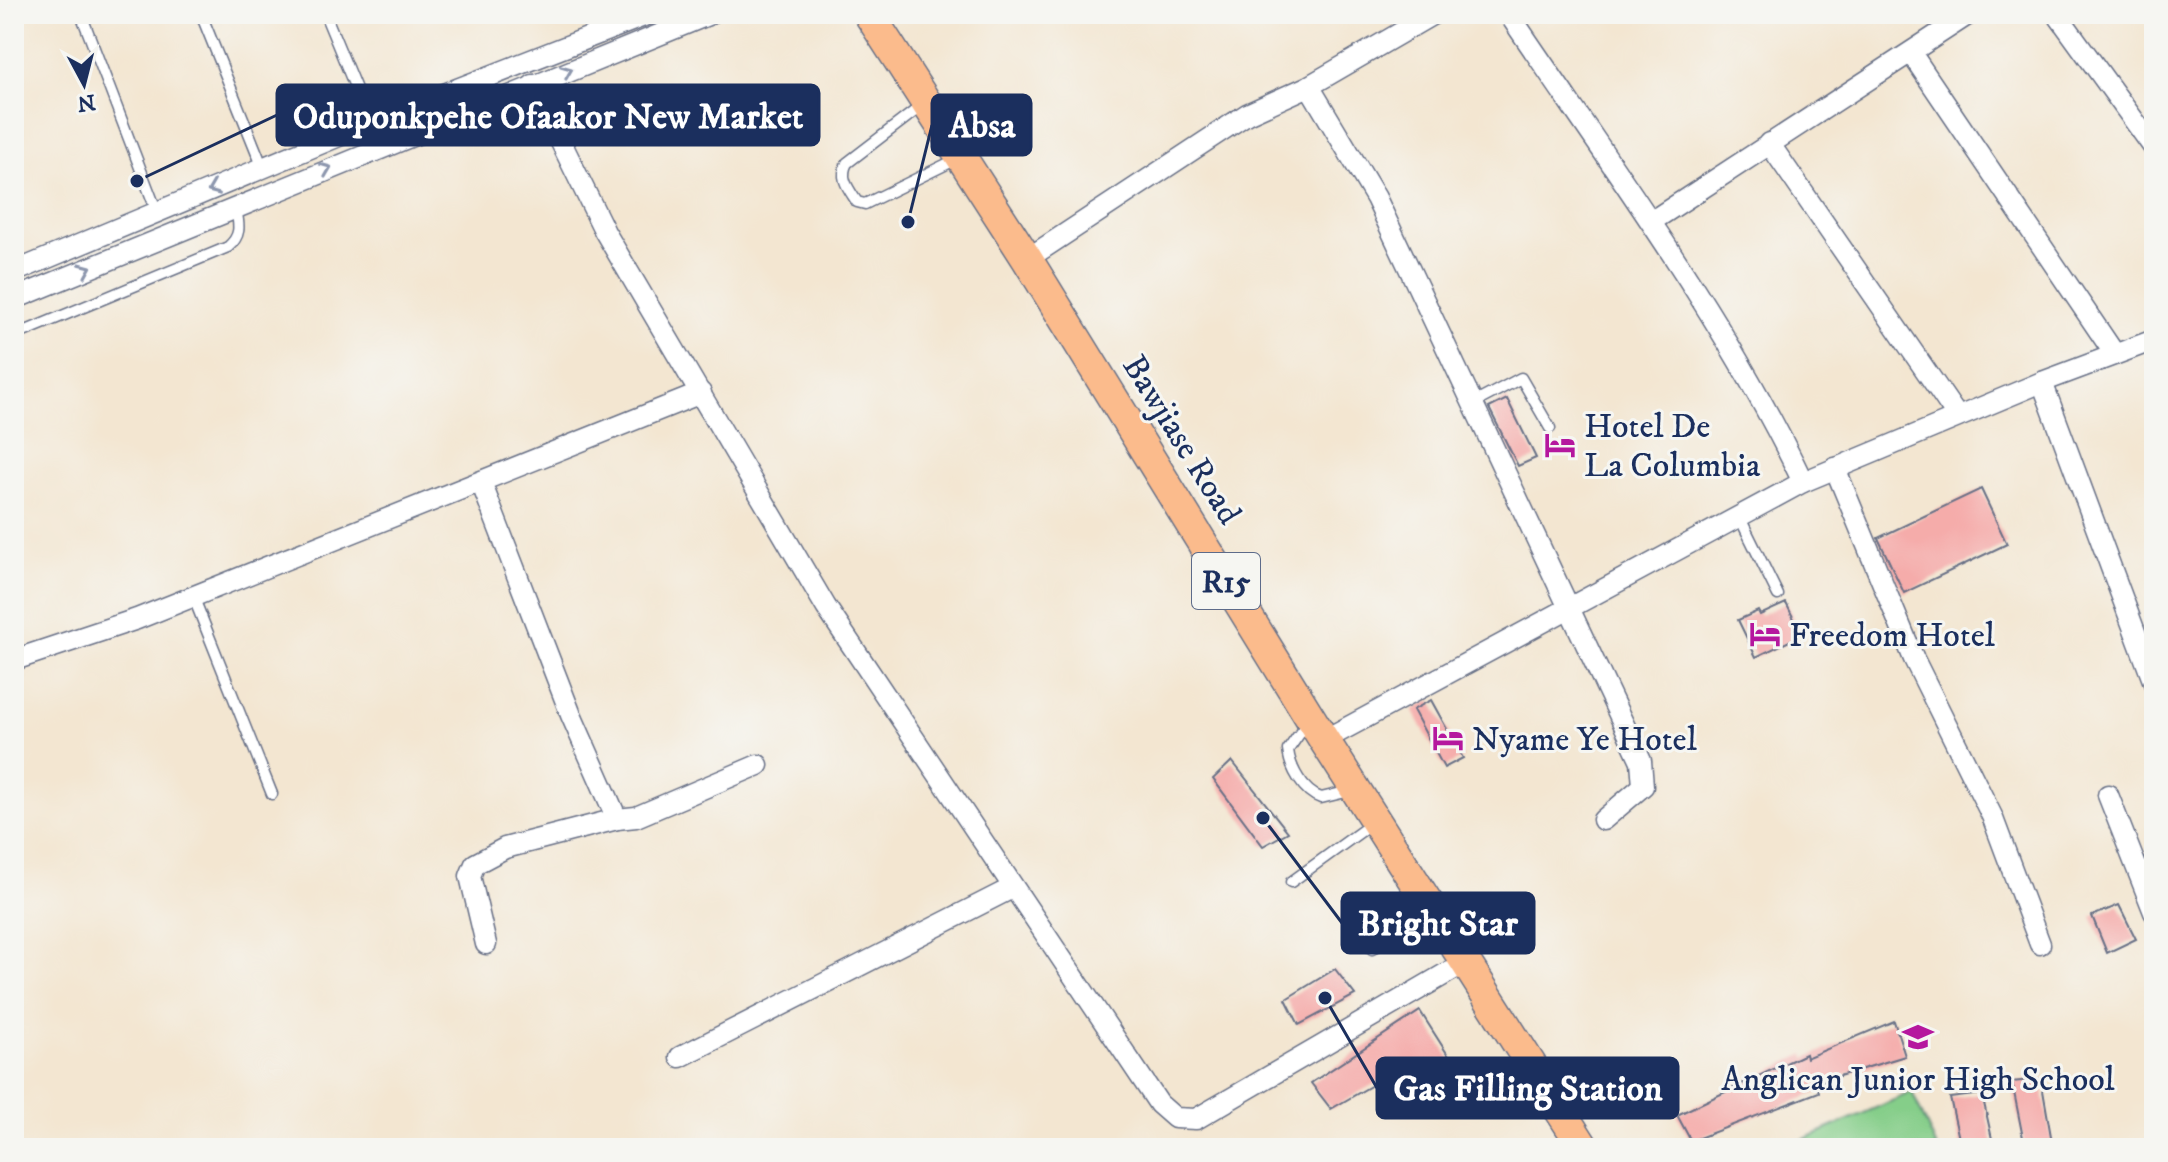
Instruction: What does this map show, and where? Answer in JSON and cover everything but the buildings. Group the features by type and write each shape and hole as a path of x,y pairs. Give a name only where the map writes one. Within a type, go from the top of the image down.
{"main road":[{"name":"Bawjiase Road","path":"869,14 928,101 1431,911 1584,1148"}],"street":[{"path":"14,272 370,123 649,14"},
{"path":"14,299 710,14"},
{"path":"1027,259 1142,179 1247,114 1309,86 1433,14"},
{"path":"1509,14 1652,221 1755,385 1803,482"},
{"path":"1652,221 1969,14"},
{"path":"2057,14 2154,148"},
{"path":"1911,53 2114,353"},
{"path":"533,85 605,232 826,607 1159,1104 1175,1118 1186,1121 1196,1119 1464,963"},
{"path":"1309,86 1376,198 1641,761 1643,786 1603,820"},
{"path":"1769,143 1957,416"},
{"path":"1318,729 1572,609 1803,482 1957,416 2154,340"},
{"path":"2042,382 2154,683"},
{"path":"14,660 193,596 481,482 586,436 701,393"},
{"path":"1835,468 1914,659 1992,816 2040,944"},
{"path":"481,482 571,715 617,819"},
{"path":"486,944 470,876 475,864 505,848 617,819 636,817 758,765"},
{"path":"2108,795 2154,912"},
{"path":"680,1057 1012,888"}],"lane":[{"path":"81,14 157,212"},
{"path":"201,14 263,169"},
{"path":"325,14 370,123"},
{"path":"587,14 596,36"},
{"path":"928,101 847,163 842,172 844,182 857,202 874,201 962,156"},
{"path":"14,336 228,247 237,238 240,227 235,206"},
{"path":"1472,404 1521,378 1550,428"},
{"path":"1739,516 1778,595"},
{"path":"193,596 272,794"},
{"path":"1318,729 1288,750 1289,760 1303,785 1321,798 1356,790"},
{"path":"1291,882 1375,821"},
{"path":"1372,949 1431,911"}],"green space":[{"path":"1912,1092 1937,1148 1784,1148"}],"place":[{"name":"Oduponkpehe Ofaakor New Market","path":"137,181"},
{"name":"Absa","path":"908,222"},
{"name":"Hotel De La Columbia","path":"1560,445"},
{"name":"Freedom Hotel","path":"1765,634"},
{"name":"Nyame Ye Hotel","path":"1448,738"},
{"name":"Bright Star","path":"1263,818"},
{"name":"Gas Filling Station","path":"1325,998"},
{"name":"Anglican Junior High School","path":"1918,1037"}]}
